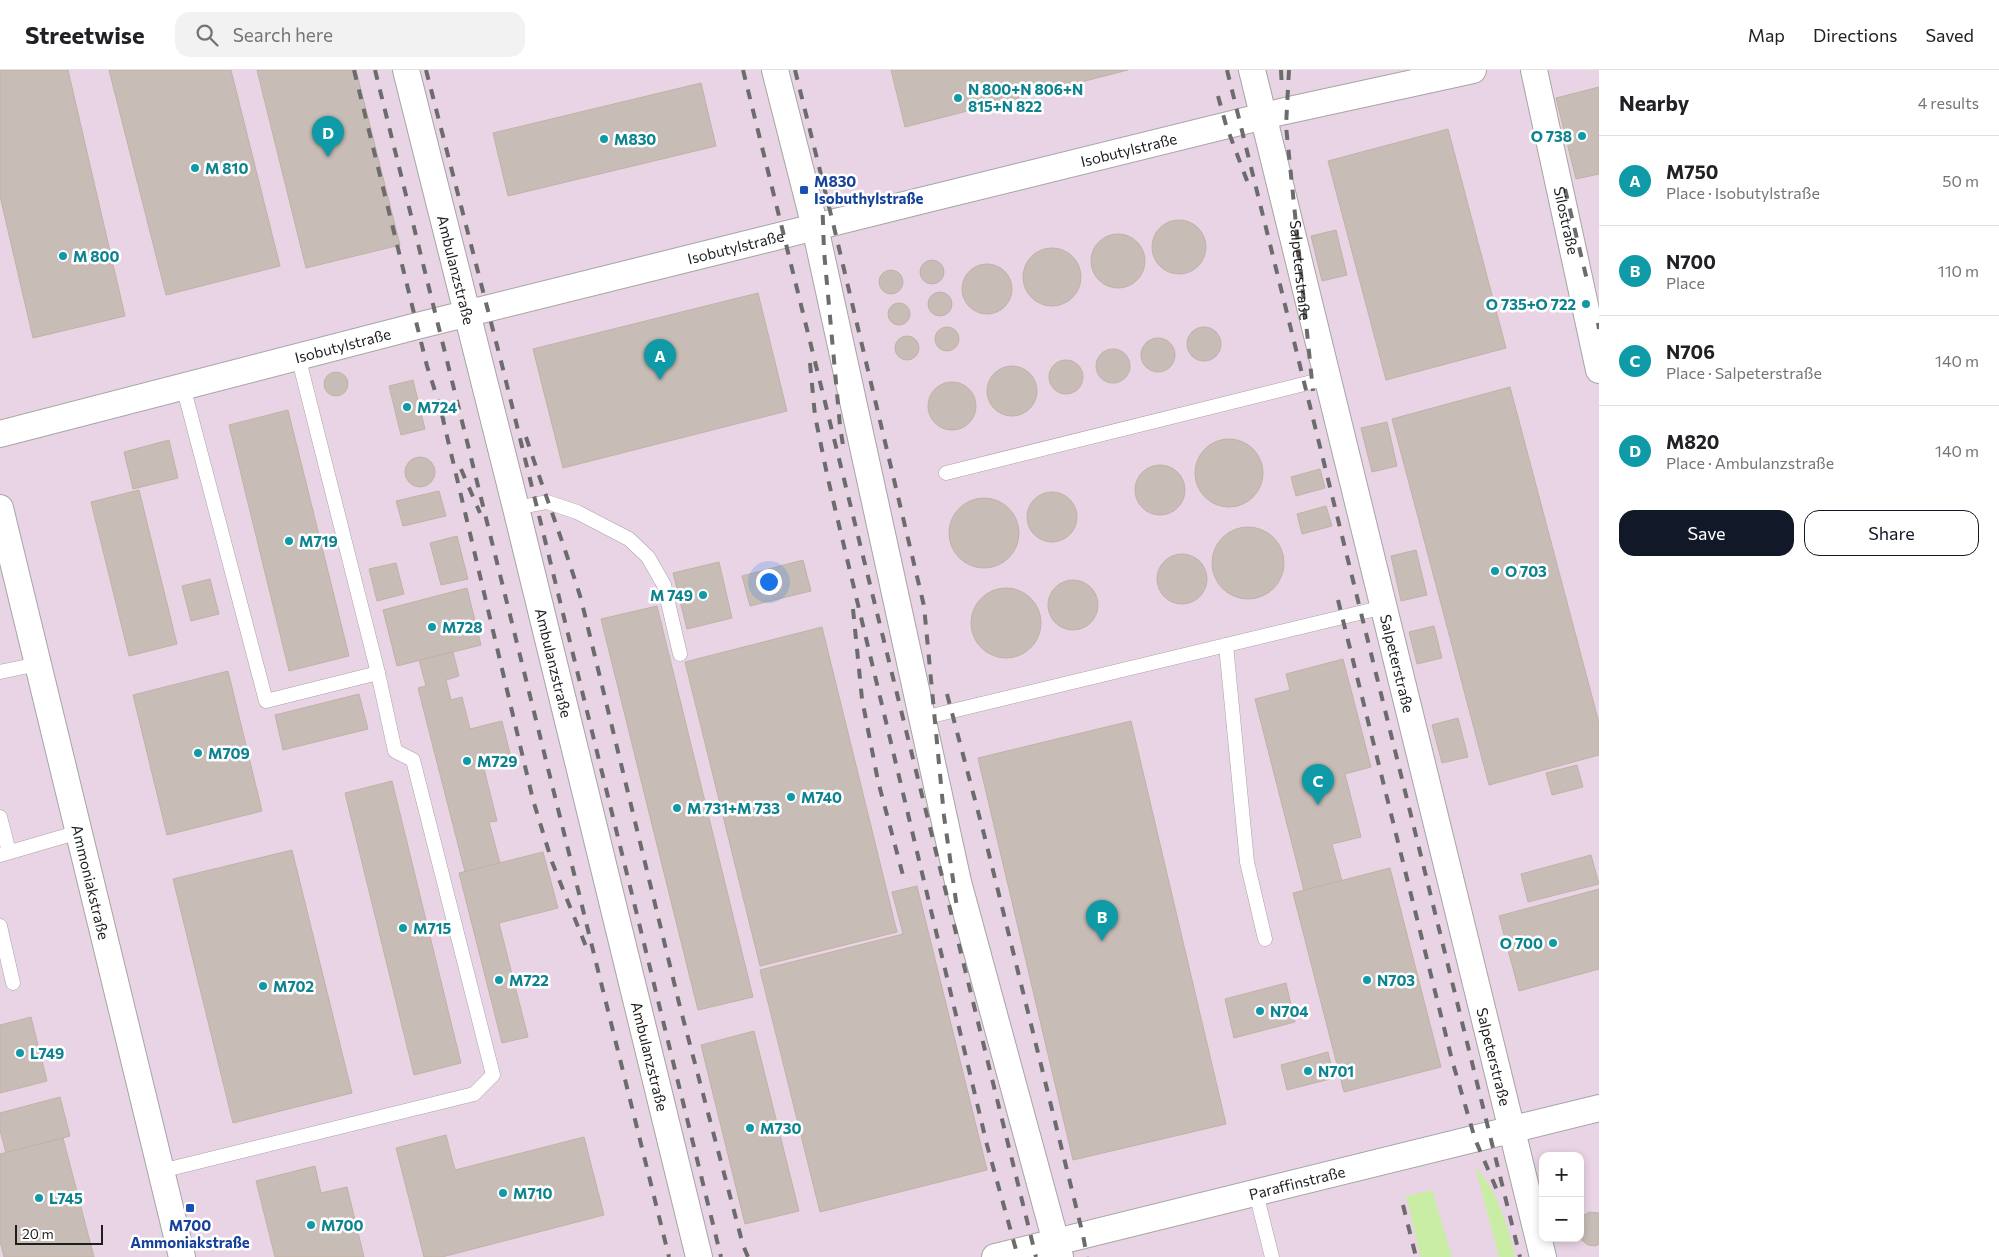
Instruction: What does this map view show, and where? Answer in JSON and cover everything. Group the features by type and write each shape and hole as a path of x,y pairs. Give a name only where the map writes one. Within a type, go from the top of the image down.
{"street":[{"name":"Ambulanzstraße","path":"406,70 516,508 699,1257"},
{"path":"775,70 815,227 958,882 1058,1250"},
{"name":"Salpeterstraße","path":"1252,70 1543,1257"},
{"name":"Isobutylstraße","path":"0,434 298,356 815,227 1263,117 1473,70"},
{"name":"Silostraße","path":"1534,70 1599,370"},
{"name":"Ammoniakstraße","path":"0,508 182,1257"},
{"name":"Paraffinstraße","path":"995,1257 1058,1250 1256,1193 1599,1108"}],"lane":[{"path":"161,1171 474,1094 493,1075 413,760 395,751 378,673 298,356"},
{"path":"946,473 1328,378"},
{"path":"183,386 266,701 378,673"},
{"path":"516,508 547,502 577,512 629,539 648,557 664,585 680,654"},
{"path":"923,718 1384,607"},
{"path":"1226,644 1247,862 1265,939"},
{"path":"0,672 38,664"},
{"path":"0,817 5,854 79,832"},
{"path":"0,926 13,983"},
{"path":"1256,1193 1272,1257"}],"shaded area":[{"path":"0,70 1599,70 1599,1257 0,1257"}],"green space":[{"path":"1475,1167 1483,1176 1501,1209 1515,1257 1499,1257"},
{"path":"1432,1190 1452,1257 1421,1257 1406,1196"}],"building":[{"name":"M 800","path":"0,70 68,70 125,316 33,338 0,196"},
{"name":"M 810","path":"109,70 231,70 280,266 166,295"},
{"path":"257,70 356,70 400,245 306,268"},
{"name":"N 800+N 806+N 815+N 822","path":"891,70 1128,70 905,127"},
{"name":"M830","path":"701,83 716,146 508,196 493,133"},
{"name":"O 738","path":"1599,87 1599,174 1576,179 1556,98"},
{"path":"1448,129 1506,348 1386,380 1328,161"},
{"path":"1174,220 1184,220 1194,224 1202,232 1206,247 1202,262 1194,270 1184,274 1174,274 1164,270 1156,262 1152,252 1152,242 1156,232 1164,224"},
{"path":"1336,230 1347,275 1322,281 1311,236"},
{"path":"1118,234 1128,236 1137,242 1143,251 1145,261 1143,271 1137,280 1128,286 1118,288 1108,286 1099,280 1093,271 1091,261 1093,251 1099,242 1108,236"},
{"path":"1052,248 1068,253 1076,261 1081,277 1076,293 1068,301 1052,306 1036,301 1028,293 1023,277 1028,261 1036,253"},
{"path":"932,260 940,264 944,272 940,280 932,284 924,280 920,272 924,264"},
{"path":"982,264 992,264 1005,271 1012,284 1012,294 1005,307 992,314 982,314 973,310 966,303 962,294 962,284 966,275 973,268"},
{"path":"891,270 899,274 903,282 899,290 891,294 883,290 879,282 883,274"},
{"path":"940,292 948,296 952,304 948,312 940,316 932,312 928,304 932,296"},
{"path":"758,293 787,411 563,468 533,349"},
{"path":"895,303 903,303 910,310 910,318 903,325 895,325 888,318 888,310"},
{"path":"947,327 955,331 959,339 955,347 947,351 939,347 935,339 939,331"},
{"path":"1204,327 1211,328 1216,332 1220,337 1220,351 1216,356 1211,360 1204,361 1197,360 1192,356 1188,351 1187,344 1188,337 1192,332 1197,328"},
{"path":"907,336 915,340 919,348 915,356 907,360 899,356 895,348 899,340"},
{"path":"1158,338 1165,339 1170,343 1174,348 1174,362 1170,367 1165,371 1158,372 1151,371 1146,367 1142,362 1141,355 1142,348 1146,343 1151,339"},
{"path":"1113,349 1120,350 1125,354 1129,359 1129,373 1125,378 1120,382 1113,383 1106,382 1101,378 1097,373 1096,366 1097,359 1101,354 1106,350"},
{"path":"1066,360 1078,365 1083,377 1078,389 1066,394 1054,389 1049,377 1054,365"},
{"path":"1007,366 1017,366 1030,373 1037,386 1037,396 1030,409 1017,416 1007,416 998,412 991,405 987,396 987,386 991,377 998,370"},
{"path":"336,372 345,375 348,384 345,393 336,396 327,393 324,384 327,375"},
{"name":"M724","path":"413,380 425,429 401,435 389,386"},
{"path":"947,382 957,382 969,389 976,401 976,411 969,423 957,430 947,430 939,426 932,419 928,411 928,401 932,393 939,386"},
{"name":"O 703","path":"1510,387 1599,723 1599,755 1489,785 1392,419"},
{"name":"M719","path":"288,410 349,656 289,671 229,425"},
{"path":"1387,422 1397,466 1372,472 1361,428"},
{"path":"1229,439 1242,442 1253,449 1260,460 1263,473 1260,486 1253,497 1242,504 1229,507 1216,504 1205,497 1198,486 1195,473 1198,460 1205,449 1216,442"},
{"path":"169,440 178,478 133,489 124,452"},
{"path":"420,457 431,461 435,472 431,483 420,487 409,483 405,472 409,461"},
{"path":"1155,465 1165,465 1178,472 1185,485 1185,495 1178,508 1165,515 1155,515 1146,511 1139,504 1135,495 1135,485 1139,476 1146,469"},
{"path":"1320,469 1325,488 1296,496 1291,477"},
{"path":"139,490 177,644 129,656 91,502"},
{"path":"439,491 446,516 403,526 396,501"},
{"path":"1047,492 1057,492 1070,499 1077,512 1077,522 1070,535 1057,542 1047,542 1038,538 1031,531 1027,522 1027,512 1031,503 1038,496"},
{"path":"984,498 997,501 1009,508 1016,520 1019,533 1016,546 1009,558 997,565 984,568 971,565 959,558 952,546 949,533 952,520 959,508 971,501"},
{"path":"1326,506 1332,526 1302,534 1297,514"},
{"path":"1248,527 1268,533 1278,543 1284,563 1278,583 1268,593 1248,599 1228,593 1218,583 1212,563 1218,543 1228,533"},
{"path":"457,536 468,579 441,585 430,543"},
{"path":"1416,550 1427,595 1401,601 1391,556"},
{"path":"1177,554 1187,554 1200,561 1207,574 1207,584 1200,597 1187,604 1177,604 1168,600 1161,593 1157,584 1157,574 1161,565 1168,558"},
{"path":"803,560 811,591 750,606 742,576"},
{"name":"M 749","path":"719,562 732,618 687,629 673,573"},
{"path":"396,563 404,594 377,601 369,569"},
{"path":"210,579 219,614 191,621 182,586"},
{"path":"1068,580 1078,580 1091,587 1098,600 1098,610 1091,623 1078,630 1068,630 1059,626 1052,619 1048,610 1048,600 1052,591 1059,584"},
{"name":"M728","path":"467,588 481,645 397,666 383,610"},
{"path":"1006,588 1019,591 1031,598 1038,610 1041,623 1038,636 1031,648 1019,655 1006,658 993,655 981,648 974,636 971,623 974,610 981,598 993,591"},
{"name":"M 731+M 733","path":"657,606 753,997 698,1010 601,619"},
{"path":"1434,626 1442,658 1417,664 1409,632"},
{"name":"M740","path":"822,627 897,932 760,966 685,662"},
{"name":"M729","path":"453,652 459,676 446,680 451,700 462,697 470,729 502,721 511,758 483,765 497,821 489,822 500,863 465,872 418,688 426,686 419,660"},
{"path":"1343,659 1371,767 1345,774 1361,837 1332,844 1342,881 1304,891 1255,699 1290,690 1286,674"},
{"name":"M709","path":"228,671 262,811 167,835 133,695"},
{"path":"359,694 368,729 283,750 275,715"},
{"path":"1458,718 1468,757 1442,763 1432,725"},
{"path":"1131,721 1226,1124 1073,1160 978,758"},
{"path":"1577,765 1583,787 1552,795 1546,773"},
{"name":"M715","path":"392,781 461,1063 414,1075 345,793"},
{"name":"M702","path":"292,850 352,1093 233,1123 173,879"},
{"name":"M722","path":"543,852 558,908 499,923 528,1037 502,1043 459,873"},
{"path":"1591,855 1599,884 1528,902 1521,874"},
{"name":"N703","path":"1390,868 1441,1067 1344,1092 1293,893"},
{"path":"917,886 987,1170 820,1212 760,970 903,934 892,892"},
{"name":"O 700","path":"1599,889 1599,969 1519,991 1499,916"},
{"name":"N704","path":"1286,983 1295,1022 1234,1038 1225,999"},
{"name":"L749","path":"31,1017 47,1081 0,1093 0,1025"},
{"name":"M730","path":"754,1031 799,1211 745,1224 701,1045"},
{"name":"N701","path":"1328,1052 1334,1078 1287,1090 1281,1065"},
{"path":"60,1097 70,1136 6,1153 0,1130 0,1113"},
{"name":"M710","path":"446,1135 455,1170 584,1137 604,1215 442,1257 424,1257 396,1148"},
{"name":"L745","path":"63,1138 94,1257 4,1257 0,1241 0,1154"},
{"name":"M700","path":"315,1166 321,1193 347,1187 364,1257 275,1257 256,1181"},
{"path":"1589,1212 1599,1213 1599,1244 1596,1246 1588,1245 1584,1242 1584,1215"}],"railway":[{"path":"354,70 427,366 444,419"},
{"path":"375,70 669,1257"},
{"path":"426,70 502,365 721,1257"},
{"path":"743,70 1036,1257"},
{"path":"795,70 924,606 944,816 957,908"},
{"path":"1227,70 1520,1257"},
{"path":"1281,70 1282,89"},
{"path":"1289,70 1286,126 1313,391"},
{"path":"1218,96 1226,125 1249,186"},
{"path":"1565,189 1587,280"},
{"path":"822,195 824,251 844,452"},
{"path":"1598,323 1599,329"},
{"path":"810,363 815,416 828,479 987,1145 1018,1257"},
{"path":"442,415 533,800 552,862 589,954"},
{"path":"526,437 581,599 680,1007 743,1245 748,1257"},
{"path":"461,469 480,513"},
{"path":"1338,600 1452,1060 1475,1139 1499,1195"},
{"path":"853,609 862,699 878,781 905,883"},
{"path":"947,694 985,838 1087,1257"},
{"path":"1403,1205 1416,1257"}],"place":[{"name":"N 800+N 806+N 815+N 822","path":"958,98"},
{"name":"O 738","path":"1582,136"},
{"name":"M830","path":"604,139"},
{"name":"M820","path":"328,157"},
{"name":"M 810","path":"195,168"},
{"name":"M830 Isobuthylstraße","path":"804,190"},
{"name":"M 800","path":"63,256"},
{"name":"O 735+O 722","path":"1586,304"},
{"name":"M750","path":"660,380"},
{"name":"M724","path":"407,407"},
{"name":"M719","path":"289,541"},
{"name":"O 703","path":"1495,571"},
{"name":"M 749","path":"703,595"},
{"name":"M728","path":"432,627"},
{"name":"M709","path":"198,753"},
{"name":"M729","path":"467,761"},
{"name":"M740","path":"791,797"},
{"name":"N706","path":"1318,805"},
{"name":"M 731+M 733","path":"677,808"},
{"name":"M715","path":"403,928"},
{"name":"N700","path":"1102,941"},
{"name":"O 700","path":"1553,943"},
{"name":"M722","path":"499,980"},
{"name":"N703","path":"1367,980"},
{"name":"M702","path":"263,986"},
{"name":"N704","path":"1260,1011"},
{"name":"L749","path":"20,1053"},
{"name":"N701","path":"1308,1071"},
{"name":"M730","path":"750,1128"},
{"name":"M710","path":"503,1193"},
{"name":"L745","path":"39,1198"},
{"name":"M700 Ammoniakstraße","path":"190,1208"},
{"name":"M700","path":"311,1225"}]}
